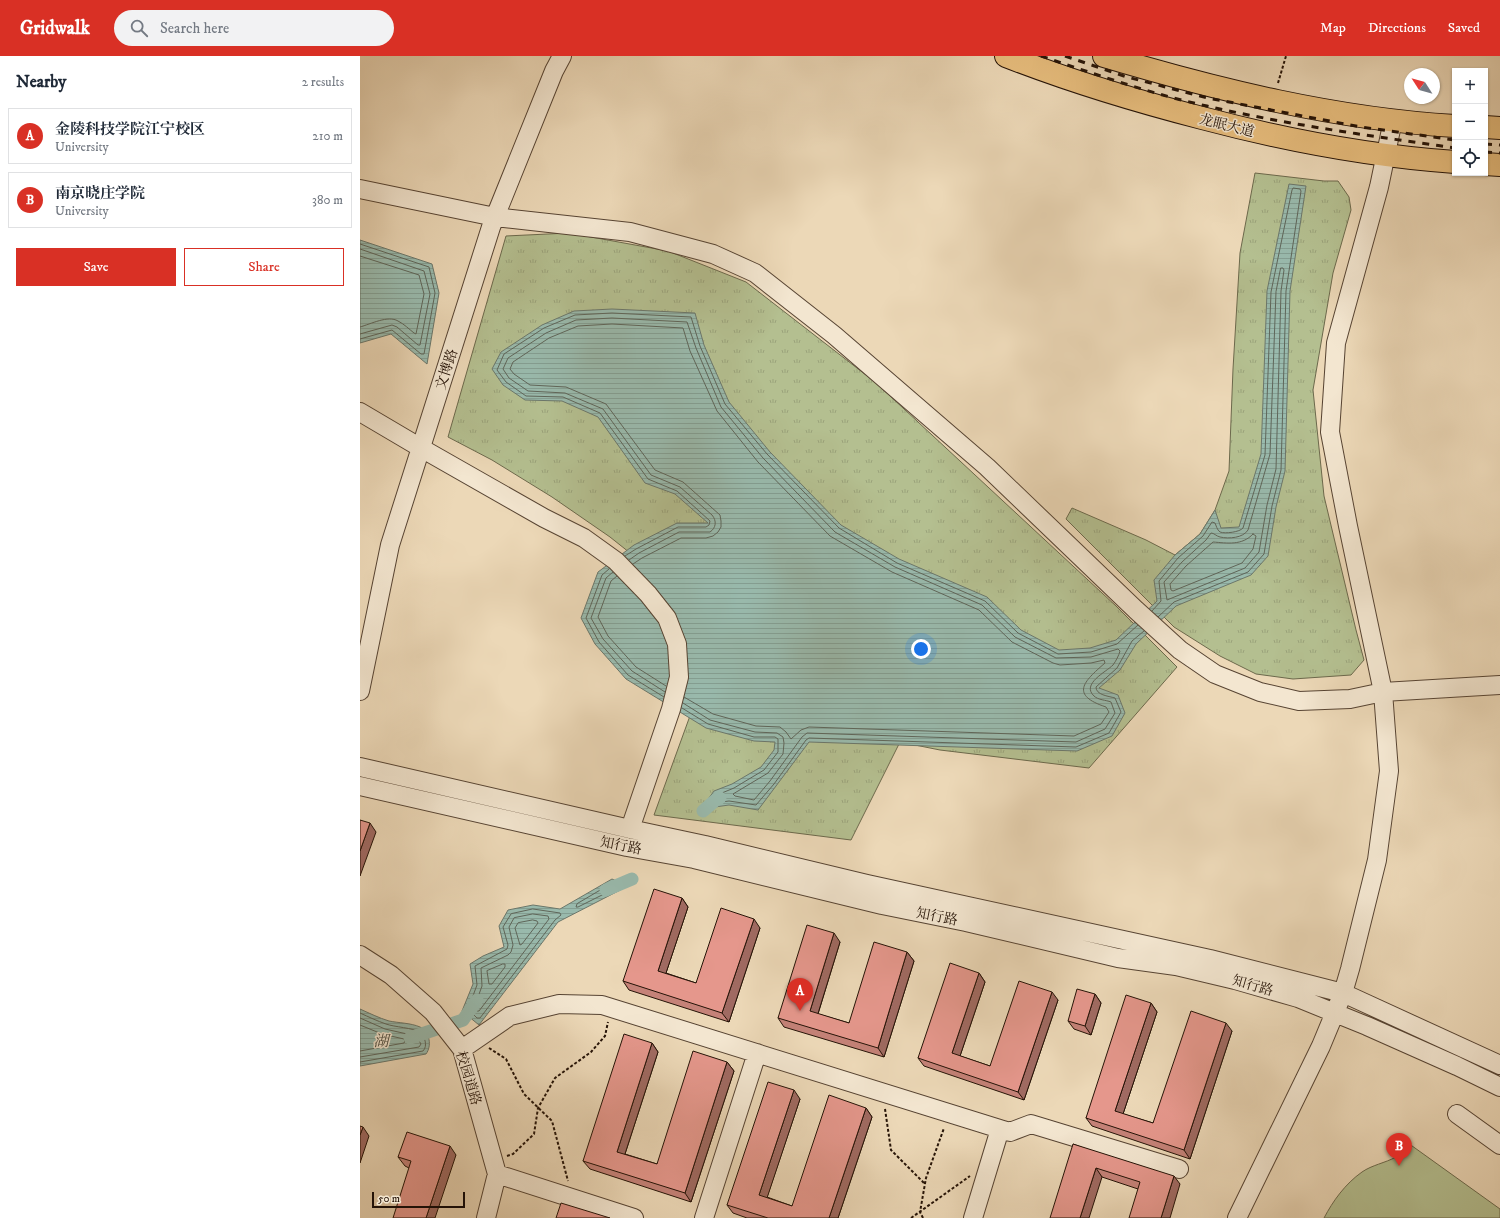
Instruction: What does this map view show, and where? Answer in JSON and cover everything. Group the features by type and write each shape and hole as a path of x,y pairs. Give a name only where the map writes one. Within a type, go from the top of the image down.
{"main road":[{"name":"龙眠大道","path":"1006,56 1049,73 1161,108 1262,134 1419,160 1452,162"},
{"path":"1104,56 1182,79 1274,100 1370,117 1452,126"},
{"path":"1488,127 1500,128"},
{"path":"1488,164 1500,165"}],"street":[{"name":"文博路","path":"360,691 390,545 495,217 554,70 562,56"},
{"path":"1237,1218 1317,1053 1343,993 1376,860 1389,771 1383,692 1330,432 1336,343 1379,187 1393,120"},
{"path":"360,189 495,217 630,232 713,254 755,273 834,335 987,467 1141,615 1180,650 1215,674 1260,692 1299,701 1350,699 1383,692 1500,686"},
{"path":"360,412 544,518 584,538 616,561 648,594 667,618 677,644 679,677 671,709 630,829"},
{"name":"知行路","path":"360,767 705,845 867,884 1210,959 1343,993 1500,1065"},
{"name":"知行路","path":"360,786 627,847 694,859 875,903 966,922 1118,958 1176,966 1234,980 1298,998 1457,1066 1500,1087"},
{"name":"校园道路","path":"360,955 391,975 465,1044 495,1167 486,1218"},
{"path":"465,1044 510,1016 558,1004 602,1005 1010,1132 1031,1124 1179,1169"},
{"path":"704,1218 757,1053"},
{"path":"1457,1114 1500,1145"},
{"path":"973,1218 1000,1129"},
{"path":"495,1167 573,1198 634,1218"}],"path":[{"path":"1274,100 1286,56"},
{"path":"495,1167 513,1154 534,1134 538,1108 555,1078 591,1052 605,1036 611,1008"},
{"path":"465,1044 506,1059 524,1094 552,1122 573,1198"},
{"path":"882,1092 891,1150 925,1184"},
{"path":"923,1218 920,1212 925,1184 949,1113"},
{"path":"911,1218 990,1161"}],"green space":[{"path":"1255,173 1324,181 1338,181 1349,197 1351,210 1333,273 1313,390 1324,496 1364,660 1351,675 1293,679 1256,674 1220,656 1174,627 1066,519 1072,508 1146,540 1175,555 1200,534 1215,510 1229,471 1240,253"},
{"path":"569,233 668,251 746,282 875,382 1116,606 1177,667 1089,768 940,750 900,742 851,840 654,815 707,669 659,576 610,537 552,497 492,460 448,437 506,236"},
{"path":"1408,1143 1500,1209 1500,1218 1324,1218 1331,1205 1350,1182 1362,1172 1396,1157"}],"water":[{"path":"1289,184 1306,186 1290,291 1285,471 1276,507 1268,556 1251,575 1176,606 1136,644 1120,670 1099,688 1118,695 1125,713 1112,736 1077,751 809,742 758,810 729,805 701,809 714,791 732,784 761,767 774,750 775,742 754,741 706,728 626,679 595,644 581,618 598,572 634,545 677,523 708,523 675,494 645,483 598,417 562,401 525,400 503,385 492,369 501,352 542,325 574,311 612,309 695,313 704,345 729,402 770,452 841,525 899,559 987,597 1021,630 1059,650 1090,648 1116,640 1157,601 1154,580 1175,555 1200,534 1215,510 1221,528 1239,527 1261,454 1267,291"},
{"path":"360,240 432,264 439,293 427,364 391,334 360,343"},
{"path":"612,879 628,886 558,922 479,1025 462,1011 473,984 470,964 483,956 504,947 499,926 508,910 533,905 560,909"},
{"name":"湖","path":"360,1009 389,1021 420,1027 426,1032 429,1039 428,1051 426,1054 360,1066"}],"building":[{"path":"360,820 370,823 360,851"},
{"path":"654,889 682,898 658,971 696,983 721,908 754,919 722,1013 623,981"},
{"path":"807,925 834,933 810,1011 849,1023 874,942 907,952 878,1048 778,1018"},
{"path":"950,963 979,973 952,1053 990,1066 1019,981 1052,992 1018,1092 918,1058"},
{"path":"1077,989 1095,994 1085,1026 1068,1021"},
{"path":"1126,995 1151,1003 1115,1111 1153,1123 1191,1011 1226,1023 1184,1150 1086,1118"},
{"path":"624,1034 652,1043 617,1152 657,1164 693,1051 727,1062 685,1193 583,1161"},
{"path":"768,1082 794,1090 759,1195 792,1206 829,1095 866,1108 829,1218 768,1218 727,1205"},
{"path":"360,1126 363,1127 360,1135"},
{"path":"407,1132 450,1146 426,1218 393,1218 411,1161 398,1157"},
{"path":"1073,1144 1174,1176 1161,1218 1129,1218 1140,1182 1096,1168 1080,1218 1050,1218"},
{"path":"561,1203 610,1218 556,1218"}],"waterway":[{"path":"703,811 718,798 720,798"},
{"path":"606,890 632,879"},
{"path":"410,1038 463,1020 477,1000"}],"railway":[{"path":"1041,56 1144,90 1238,113 1452,148"},
{"path":"1065,56 1127,77 1208,98 1361,127 1452,140"},
{"path":"1488,144 1500,145"},
{"path":"1488,152 1500,153"}],"place":[{"name":"金陵科技学院江宁校区","path":"800,1011"},
{"name":"南京晓庄学院","path":"1399,1166"}]}
